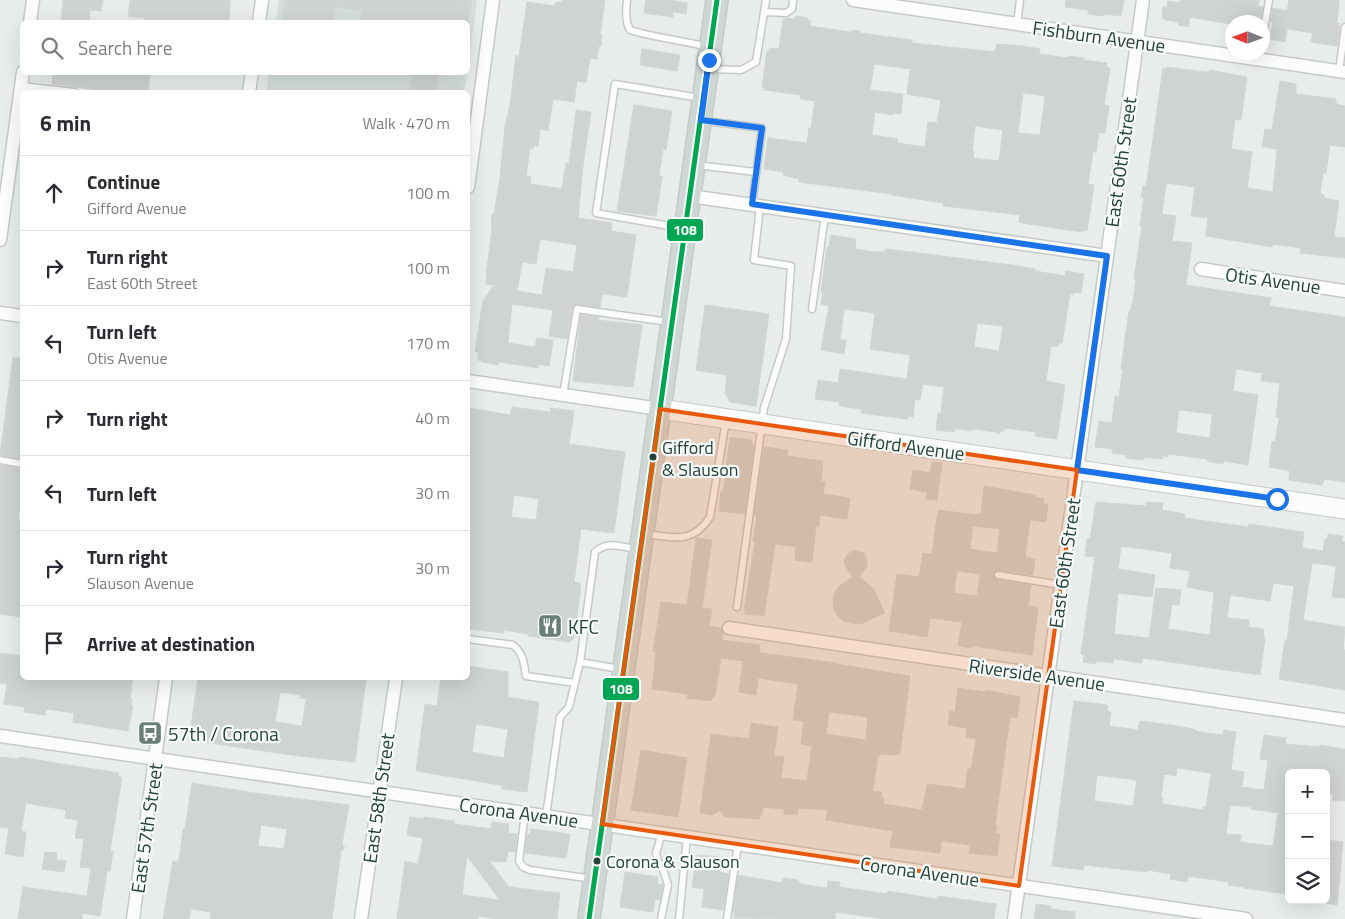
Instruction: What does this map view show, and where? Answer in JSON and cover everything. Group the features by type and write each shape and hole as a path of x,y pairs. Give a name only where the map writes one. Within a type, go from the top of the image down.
{"main road":[{"path":"589,919 717,0"}],"street":[{"path":"30,20 33,0"},
{"path":"259,20 262,0"},
{"path":"470,172 493,0"},
{"name":"Fishburn Avenue","path":"853,0 1225,52"},
{"name":"East 60th Street","path":"1014,919 1143,0"},
{"name":"Fishburn Avenue","path":"1270,58 1342,71"},
{"path":"20,90 23,75"},
{"path":"249,90 252,75"},
{"path":"0,240 20,93"},
{"path":"690,196 1107,256"},
{"name":"Otis Avenue","path":"1201,270 1345,291"},
{"path":"0,313 20,316"},
{"name":"Gifford Avenue","path":"470,381 1345,509"},
{"name":"Riverside Avenue","path":"729,628 1345,720"},
{"name":"East 57th Street","path":"133,919 166,680"},
{"name":"East 58th Street","path":"361,919 396,680"},
{"name":"Corona Avenue","path":"0,736 1246,919"}],"lane":[{"path":"627,0 626,17 627,26 630,30 741,70 756,62 766,0"},
{"path":"764,12 786,13 792,8 793,0"},
{"path":"1017,24 1020,0"},
{"path":"1266,15 1269,0"},
{"path":"1342,71 1345,27"},
{"path":"686,228 596,213 616,84 704,99"},
{"path":"21,86 56,90"},
{"path":"701,120 762,128 756,172 754,260 791,266 786,339 764,408 737,607"},
{"path":"695,165 756,172"},
{"path":"812,308 825,215"},
{"path":"564,395 577,309 673,323"},
{"path":"546,816 560,717 569,706 580,662 595,552 608,544 683,538 705,526 710,517 726,419"},
{"path":"0,460 20,464"},
{"path":"998,575 1061,584"},
{"path":"470,639 512,645 518,649 523,658 526,676 575,683"},
{"path":"580,662 624,670"},
{"path":"525,813 519,861 523,867 530,870 594,879"},
{"path":"661,919 668,885 656,853 662,833"},
{"path":"679,919 687,836"},
{"path":"727,919 738,844"}],"highlighted area":[{"path":"660,409 1077,470 1019,886 602,824"}],"shaded area":[{"path":"279,0 477,0 470,53 470,20 276,20"},
{"path":"269,75 467,75 464,90 266,90"}],"building":[{"path":"63,0 103,0 101,11 90,10 89,20 61,20"},
{"path":"130,0 230,0 229,20 145,20 145,18 128,16"},
{"path":"285,0 472,0 468,20 360,20 362,11 335,7 333,20 282,20"},
{"path":"562,0 605,0 600,35 602,35 601,46 599,46 597,59 590,58 586,83 577,81 574,102 553,99 548,131 540,129 538,146 533,146 533,149 530,148 526,176 531,177 530,184 562,189 566,163 569,164 576,110 591,112 578,218 612,223 611,231 636,235 627,297 602,294 600,307 575,305 572,308 567,339 549,336 553,310 512,304 508,343 535,347 537,338 553,340 549,366 538,364 538,368 499,362 498,365 482,362 478,360 478,352 475,352 483,301 494,285 486,284 492,214 494,214 500,178 505,126 510,105 516,55 519,56 527,2 555,6 556,2 562,3","holes":["540,239 577,245 573,272 546,268 542,295 517,291 522,262 536,264"]},
{"path":"646,0 669,0 687,3 686,14 673,12 673,17 644,13"},
{"path":"1066,0 1124,0 1121,16 1105,14 1103,16 1088,14 1088,10 1065,7"},
{"path":"1181,0 1259,0 1258,6 1263,7 1261,15 1225,15 1225,23 1190,17 1188,27 1162,18 1163,7 1167,7 1168,1 1180,3"},
{"path":"1289,0 1339,0 1337,23 1340,26 1337,46 1311,42 1313,33 1287,29 1285,42 1270,39 1273,22 1270,22 1273,8 1287,11"},
{"path":"796,16 808,18 807,21 811,21 810,26 850,32 853,30 860,31 860,33 912,40 912,43 995,52 997,44 1022,46 1040,49 1039,54 1084,58 1083,60 1107,63 1106,67 1110,68 1104,105 1109,106 1105,133 1099,132 1096,152 1093,152 1088,184 1094,185 1087,231 1082,230 1082,232 1022,223 1019,222 1020,215 943,206 943,203 892,194 799,182 799,179 783,175 784,172 764,169 768,138 807,143 809,128 811,128 815,101 800,99 801,95 764,90 764,87 762,87 767,51 770,48 779,49 783,20 787,18 795,19","holes":["874,64 910,69 907,94 941,100 937,123 928,122 925,147 897,143 898,139 872,135 875,112 893,115 893,113 901,114 903,94 870,90","1023,93 1045,96 1040,135 1018,133","975,126 1003,130 999,161 973,158 974,151 972,151"]},
{"path":"642,49 680,55 677,71 640,65"},
{"path":"1167,67 1205,72 1209,72 1209,70 1247,77 1241,120 1235,119 1231,149 1252,152 1247,188 1273,192 1277,149 1262,147 1265,129 1272,130 1280,81 1296,84 1296,94 1336,99 1336,104 1345,106 1345,147 1330,145 1326,173 1323,173 1320,194 1324,195 1324,198 1339,201 1334,237 1345,238 1345,258 1300,253 1301,248 1273,244 1272,247 1206,236 1208,218 1191,216 1195,187 1166,183 1162,214 1176,216 1172,241 1192,243 1186,285 1271,298 1269,306 1345,317 1345,482 1324,479 1322,485 1289,480 1290,471 1269,467 1272,441 1275,442 1279,418 1276,417 1280,383 1261,381 1262,373 1236,369 1233,391 1258,395 1248,465 1224,461 1223,464 1207,461 1207,459 1168,454 1168,457 1163,456 1163,459 1144,457 1144,460 1126,458 1127,455 1112,453 1113,449 1095,447 1099,421 1112,423 1115,396 1119,397 1123,369 1121,369 1129,311 1133,301 1136,280 1134,279 1142,226 1140,226 1144,197 1141,197 1143,186 1146,186 1163,68 1166,69","holes":["1179,410 1212,414 1210,438 1176,433"]},
{"path":"53,75 150,75 148,90 98,90 52,84"},
{"path":"412,75 439,75 436,90 410,90"},
{"path":"634,105 672,111 666,150 663,149 659,176 662,176 656,216 617,211"},
{"path":"831,235 856,239 855,249 875,252 885,252 885,249 911,252 1012,265 1065,276 1066,271 1084,274 1081,293 1074,292 1070,294 1062,343 1059,343 1058,347 1051,346 1046,381 1065,385 1057,439 1035,436 1036,432 1004,428 998,434 996,432 974,429 971,431 956,428 954,432 936,430 938,413 941,413 944,387 923,384 920,400 915,399 913,417 908,416 908,419 861,413 861,409 839,406 840,402 815,399 818,380 838,383 840,369 907,379 910,355 870,349 875,313 844,309 840,340 846,340 844,354 821,350 829,306 821,304 823,292 821,292 827,247 829,247","holes":["977,323 1003,326 999,351 974,347"]},
{"path":"705,305 769,314 756,406 730,402 725,393 727,375 696,370"},
{"path":"581,315 599,317 598,320 642,325 633,387 573,381"},
{"path":"13,357 20,358 20,459 0,455"},
{"path":"512,407 550,412 551,408 574,411 569,444 625,452 614,533 581,529 574,582 580,583 581,587 574,638 569,642 528,636 528,634 504,630 504,633 470,629 470,408 510,415","holes":["514,495 539,499 536,520 511,517"]},
{"path":"730,437 752,440 751,445 754,445 745,514 719,511"},
{"path":"764,447 788,450 787,456 823,461 821,481 825,482 823,494 850,498 847,519 820,515 819,526 816,526 812,562 795,560 796,547 775,544 764,616 745,614 744,610 755,542 753,541 757,516 754,515"},
{"path":"932,462 942,463 937,500 926,499 927,492 910,489 913,470 930,473"},
{"path":"0,465 20,469 18,520 20,520 20,617 0,614"},
{"path":"984,486 1035,495 1035,497 1044,499 1043,504 1048,504 1046,522 1030,520 1025,557 1035,559 1033,575 998,570 993,575 997,580 1031,585 1028,606 1037,607 1038,609 1032,655 973,646 973,648 958,646 962,622 930,618 927,637 889,631 897,574 919,577 923,553 932,554 938,510 981,514","holes":["973,526 1000,529 997,553 970,549","957,571 980,574 977,596 954,593"]},
{"path":"1096,502 1146,506 1146,502 1163,503 1162,510 1185,514 1184,518 1248,527 1249,524 1304,532 1302,548 1323,551 1328,534 1343,536 1342,542 1345,542 1345,598 1332,597 1336,566 1312,563 1303,620 1345,627 1343,650 1345,650 1345,690 1279,679 1285,640 1287,640 1294,586 1273,583 1270,601 1230,595 1227,618 1249,620 1249,627 1264,629 1263,637 1265,637 1260,675 1143,658 1142,663 1114,659 1113,663 1096,661 1096,664 1083,662 1084,655 1081,654 1095,557 1085,556 1087,539 1090,539","holes":["1121,546 1172,553 1170,568 1190,571 1187,587 1214,592 1210,635 1168,629 1172,604 1179,605 1181,590 1156,588 1149,638 1114,634 1118,593 1152,597 1155,575 1118,569"]},
{"path":"696,538 712,540 702,608 712,609 709,626 721,628 723,633 722,640 760,645 759,651 761,653 836,663 910,676 900,754 880,754 878,756 873,791 882,792 883,804 922,810 927,784 965,789 968,769 971,769 976,739 966,737 967,728 948,725 950,711 955,712 958,688 986,692 986,690 1020,697 1017,718 1010,717 995,826 997,826 996,833 1000,834 997,856 969,853 970,845 941,841 940,853 890,847 893,831 826,820 828,810 798,808 797,815 784,814 784,809 763,807 762,815 760,815 759,819 725,817 720,810 713,815 700,813 711,734 749,739 751,723 778,727 774,756 784,757 781,778 807,781 812,746 801,744 804,721 793,720 798,684 758,678 756,695 739,692 743,661 721,658 715,696 710,701 687,698 688,694 652,689 656,652 653,651 661,602 687,605","holes":["829,712 868,717 866,740 826,734"]},
{"path":"854,550 864,553 867,566 859,577 873,588 885,613 863,623 855,624 844,621 838,616 833,602 834,594 838,587 853,577 844,561 848,554"},
{"path":"0,653 20,656 20,680 133,680 130,699 132,699 131,706 133,706 128,731 73,722 74,713 46,709 45,715 24,712 25,707 4,704 7,684 0,683"},
{"path":"470,666 508,672 508,697 539,702 527,792 502,789 500,785 416,771 425,704 437,706 441,680 470,680","holes":["476,724 508,729 504,758 472,752"]},
{"path":"198,680 366,680 355,762 298,756 189,740","holes":["280,692 300,695 300,698 306,699 302,726 275,722"]},
{"path":"1074,701 1107,705 1107,711 1111,712 1109,726 1138,730 1140,721 1223,735 1224,730 1236,732 1231,770 1244,772 1242,787 1264,790 1268,760 1260,759 1264,735 1286,738 1285,744 1319,747 1320,745 1345,749 1345,801 1332,800 1333,794 1330,794 1330,769 1285,769 1285,894 1244,888 1228,885 1229,882 1188,876 1188,882 1170,879 1171,874 1147,870 1147,872 1084,865 1083,870 1052,866","holes":["1177,768 1211,773 1206,807 1203,807 1203,810 1162,804 1164,774 1176,776","1097,775 1137,780 1133,806 1094,801","1230,805 1278,813 1273,846 1240,842 1241,835 1226,834"]},
{"path":"641,750 687,758 678,817 631,810"},
{"path":"0,757 18,759 19,757 119,773 118,777 122,777 110,851 113,851 110,871 107,871 100,916 82,913 82,919 18,919 23,887 87,896 91,868 80,867 84,839 75,838 78,820 65,818 66,810 26,803 21,831 26,832 23,857 5,854 9,828 0,827"},
{"path":"192,783 349,805 342,844 345,848 341,851 332,919 210,919 211,912 191,909 189,919 163,919 173,861 179,861 183,829 185,829","holes":["261,825 287,829 284,849 258,846"]},
{"path":"410,817 454,821 454,824 491,829 492,822 509,824 508,833 517,834 515,852 508,851 506,862 489,861 509,887 560,893 557,919 498,919 478,916 478,919 397,919 405,861 418,864 423,838 407,835","holes":["467,856 500,900 462,895"]},
{"path":"531,829 570,834 566,858 525,853 527,834 530,835"},
{"path":"1330,840 1343,842 1337,905 1330,904"},
{"path":"45,852 57,853 56,860 66,861 64,872 42,869"},
{"path":"697,855 720,857 720,872 729,874 723,910 702,907 704,889 692,887"},
{"path":"625,872 658,877 657,884 663,885 660,900 655,899 653,912 620,907"},
{"path":"738,875 782,883 783,878 798,880 800,884 827,888 828,881 840,882 839,887 887,894 888,891 937,899 938,896 996,904 994,919 885,919 836,912 835,919 734,918 735,912 733,912"},
{"path":"1036,904 1051,906 1050,909 1075,912 1075,919 1034,919"}],"transit line":[{"name":"108","path":"589,919 717,0"}],"place":[{"name":"Gifford & Slauson","path":"653,457"},
{"name":"KFC","path":"550,626"},
{"name":"57th / Corona","path":"150,733"},
{"name":"Corona & Slauson","path":"597,861"}],"route":[{"path":"709,60 701,120 762,128 752,204 1107,256 1077,470 1277,499"}]}
